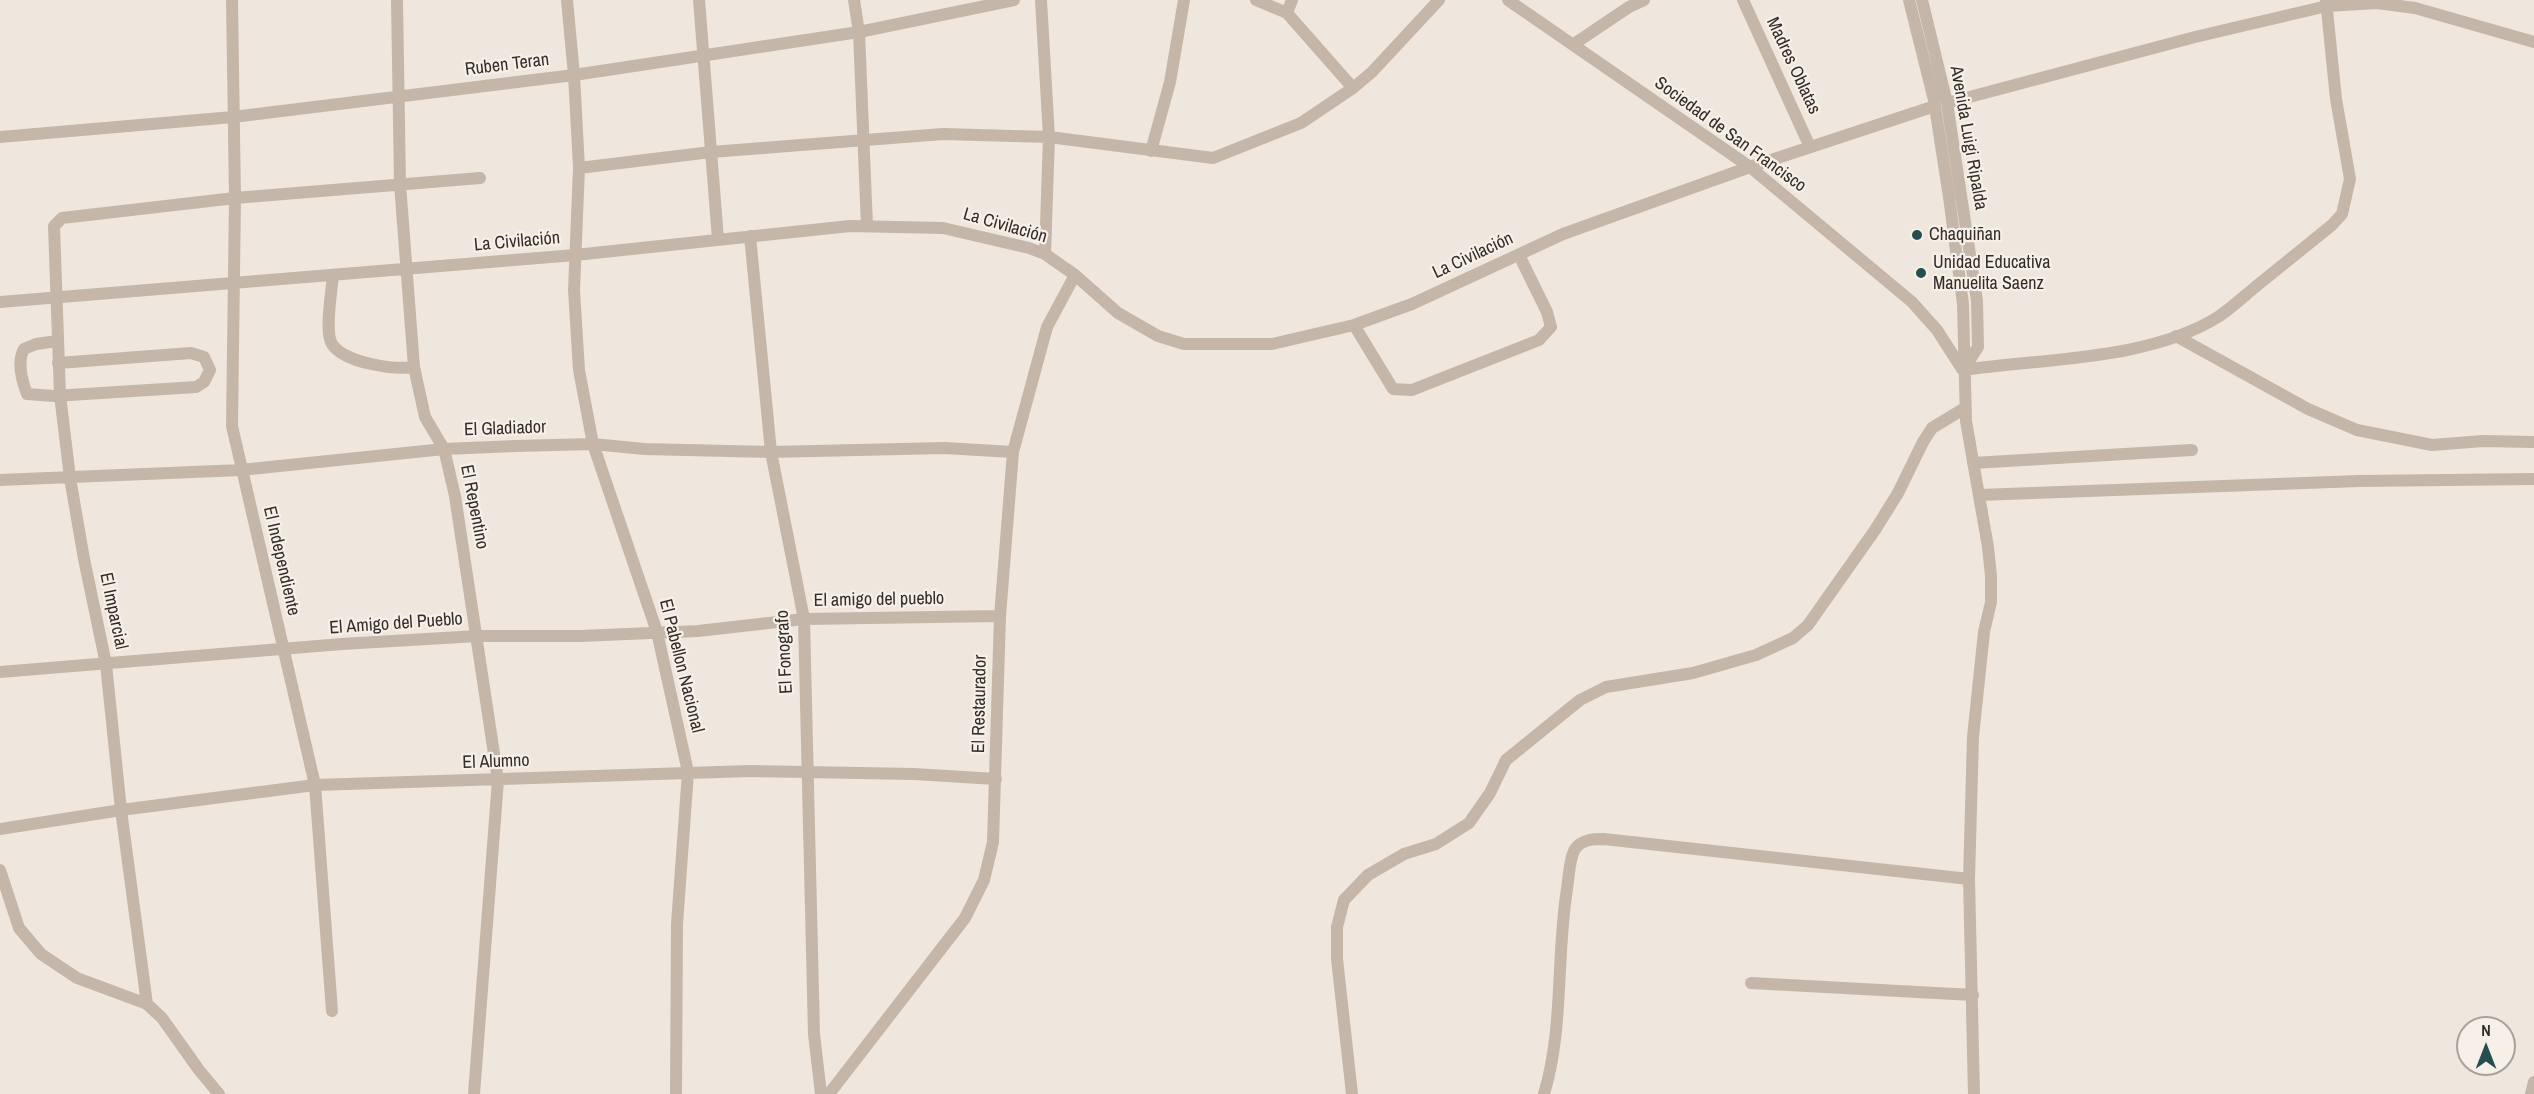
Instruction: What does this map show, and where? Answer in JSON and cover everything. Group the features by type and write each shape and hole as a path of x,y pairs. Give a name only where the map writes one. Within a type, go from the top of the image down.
{"street":[{"name":"El Independiente","path":"232,0 235,198 232,426 315,785 332,1011"},
{"name":"El Repentino","path":"397,0 400,184 414,366 425,417 444,449 455,496 498,780 474,1094"},
{"name":"El Pabellon Nacional","path":"567,0 579,168 574,290 578,360 593,444 657,632 688,772 677,924 676,1094"},
{"path":"699,0 718,239"},
{"path":"854,0 859,32 867,226"},
{"name":"Ruben Teran","path":"0,137 234,117 574,75 859,32 1014,0"},
{"path":"1041,0 1049,137 1045,254"},
{"path":"1151,151 1170,82 1184,0"},
{"path":"1256,0 1287,13 1353,88"},
{"path":"1287,13 1292,0"},
{"path":"579,168 711,152 943,134 1049,137 1213,158 1301,123 1353,88 1372,72 1439,0"},
{"name":"Sociedad de San Francisco","path":"1508,0 1750,167 1912,302 1937,330 1963,370"},
{"path":"1574,44 1629,7 1644,0"},
{"name":"Madres Oblatas","path":"1743,0 1810,147"},
{"name":"Avenida Luigi Ripalda","path":"1909,0 1941,105"},
{"name":"Avenida Luigi Ripalda","path":"1922,0 1941,105 1963,304 1965,408 1988,546 1991,602 1984,632 1973,737 1969,879 1974,1094"},
{"path":"1963,370 2001,364 2054,362 2131,349 2176,336 2218,317 2332,225 2342,214 2350,179 2336,99 2326,3"},
{"name":"La Civilación","path":"0,302 575,255 867,226 943,228 1029,248 1045,254 1075,275 1118,313 1158,336 1184,344 1272,344 1354,325 1412,303 1563,234 1810,147 1941,105 2326,3 2377,3 2415,8 2534,42"},
{"path":"235,198 480,178"},
{"name":"El Imparcial","path":"147,1004 121,810 106,663 70,478 60,395 54,226 62,218 235,198"},
{"name":"El Fonografo","path":"750,236 771,452 804,619 814,1034 821,1094"},
{"path":"1354,325 1393,389 1412,390 1539,340 1551,327 1547,312 1519,255"},
{"path":"333,275 329,331 332,345 346,355 381,367 402,369 414,366"},
{"name":"El Restaurador","path":"829,1094 965,918 984,880 993,842 1000,616 1013,452 1044,334 1075,275"},
{"path":"2176,336 2308,409 2357,430 2432,445 2483,441 2534,442"},
{"path":"57,341 27,346 21,353 22,383 27,394 38,396 196,387 204,382 210,370 204,357 191,352 58,363"},
{"path":"1352,1094 1337,959 1337,927 1344,900 1368,875 1404,854 1436,844 1469,823 1490,793 1506,760 1580,700 1606,687 1693,673 1756,655 1793,638 1809,625 1875,530 1898,493 1932,428 1965,408"},
{"name":"El Gladiador","path":"0,480 241,470 444,449 593,444 644,449 771,452 944,448 1013,452"},
{"path":"1973,463 2192,450"},
{"path":"1979,495 2347,481 2534,479"},
{"name":"El amigo del pueblo","path":"580,636 699,631 804,619 1000,616"},
{"name":"El Amigo del Pueblo","path":"0,672 284,651 342,644 478,636 580,636"},
{"name":"El Alumno","path":"0,829 121,810 315,785 688,772 914,774 996,779"},
{"path":"1544,1094 1558,1023 1561,926 1575,849 1584,842 1593,838 1604,839 1969,879"},
{"path":"0,870 19,928 41,954 77,978 147,1004 162,1018 219,1094"},
{"path":"1751,983 1972,995"},
{"path":"2531,1094 2534,1082"}],"place":[{"name":"Chaquiñan","path":"1917,235"},
{"name":"Unidad Educativa Manuelita Saenz","path":"1921,273"}]}
